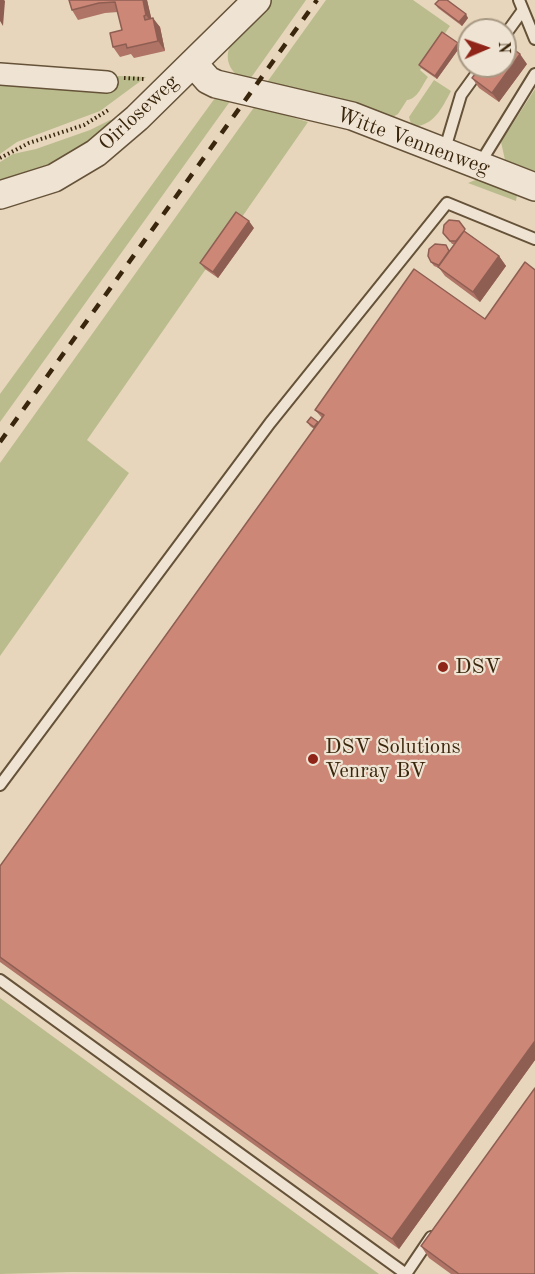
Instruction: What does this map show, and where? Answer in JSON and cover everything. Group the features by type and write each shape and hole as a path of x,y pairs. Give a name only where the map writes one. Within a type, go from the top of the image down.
{"street":[{"name":"Oirloseweg","path":"0,195 54,178 96,153 137,118 257,0"},
{"name":"Witte Vennenweg","path":"193,63 208,80 216,84 352,116 535,187"},
{"path":"0,74 107,82"}],"lane":[{"path":"521,5 535,39"},
{"path":"479,165 535,74"},
{"path":"444,152 461,95 473,78"},
{"path":"0,785 270,423 447,203 535,239"},
{"path":"0,981 406,1274 440,1225"}],"green space":[{"path":"270,0 306,0 248,82 234,72 228,62 229,50 239,33"},
{"path":"326,0 413,0 450,26 420,70 428,77 417,94 407,100 398,114 391,118 265,85"},
{"path":"118,76 146,77 100,111 17,142 0,154 0,83 111,90"},
{"path":"434,80 451,91 441,110 432,120 412,127 409,117"},
{"path":"535,89 535,171 505,160 501,142"},
{"path":"215,98 231,100 0,422 0,394"},
{"path":"255,106 308,122 87,440 129,473 0,656 0,463"},
{"path":"110,120 118,121 73,155 0,186 0,162 13,154 36,149 90,130"},
{"path":"478,179 517,195 516,201 468,183"},
{"path":"0,998 379,1274 71,1272 0,1274"}],"building":[{"path":"69,0 143,0 145,20 153,18 158,41 127,48 126,44 113,47 110,33 122,30 115,2 99,3 72,10"},
{"path":"439,0 447,0 466,14 462,18 457,18 457,20 435,4"},
{"path":"442,32 457,42 435,76 419,65"},
{"path":"472,78 503,78 492,93"},
{"path":"236,212 249,221 213,272 200,263"},
{"path":"449,220 459,221 465,229 456,241 450,241 443,233 444,225"},
{"path":"464,231 499,256 473,292 438,267"},
{"path":"435,244 446,245 449,251 439,265 431,262 428,256 429,249"},
{"name":"DSV Solutions Venray BV","path":"525,262 535,270 535,1041 392,1239 0,957 0,866 324,415 315,410 414,269 485,319"},
{"path":"311,417 318,422 314,427 307,422"},
{"path":"535,1088 535,1274 459,1274 421,1246"}],"railway":[{"path":"0,442 317,0"}],"place":[{"name":"DSV","path":"443,667"},
{"name":"DSV Solutions Venray BV","path":"313,759"}]}
